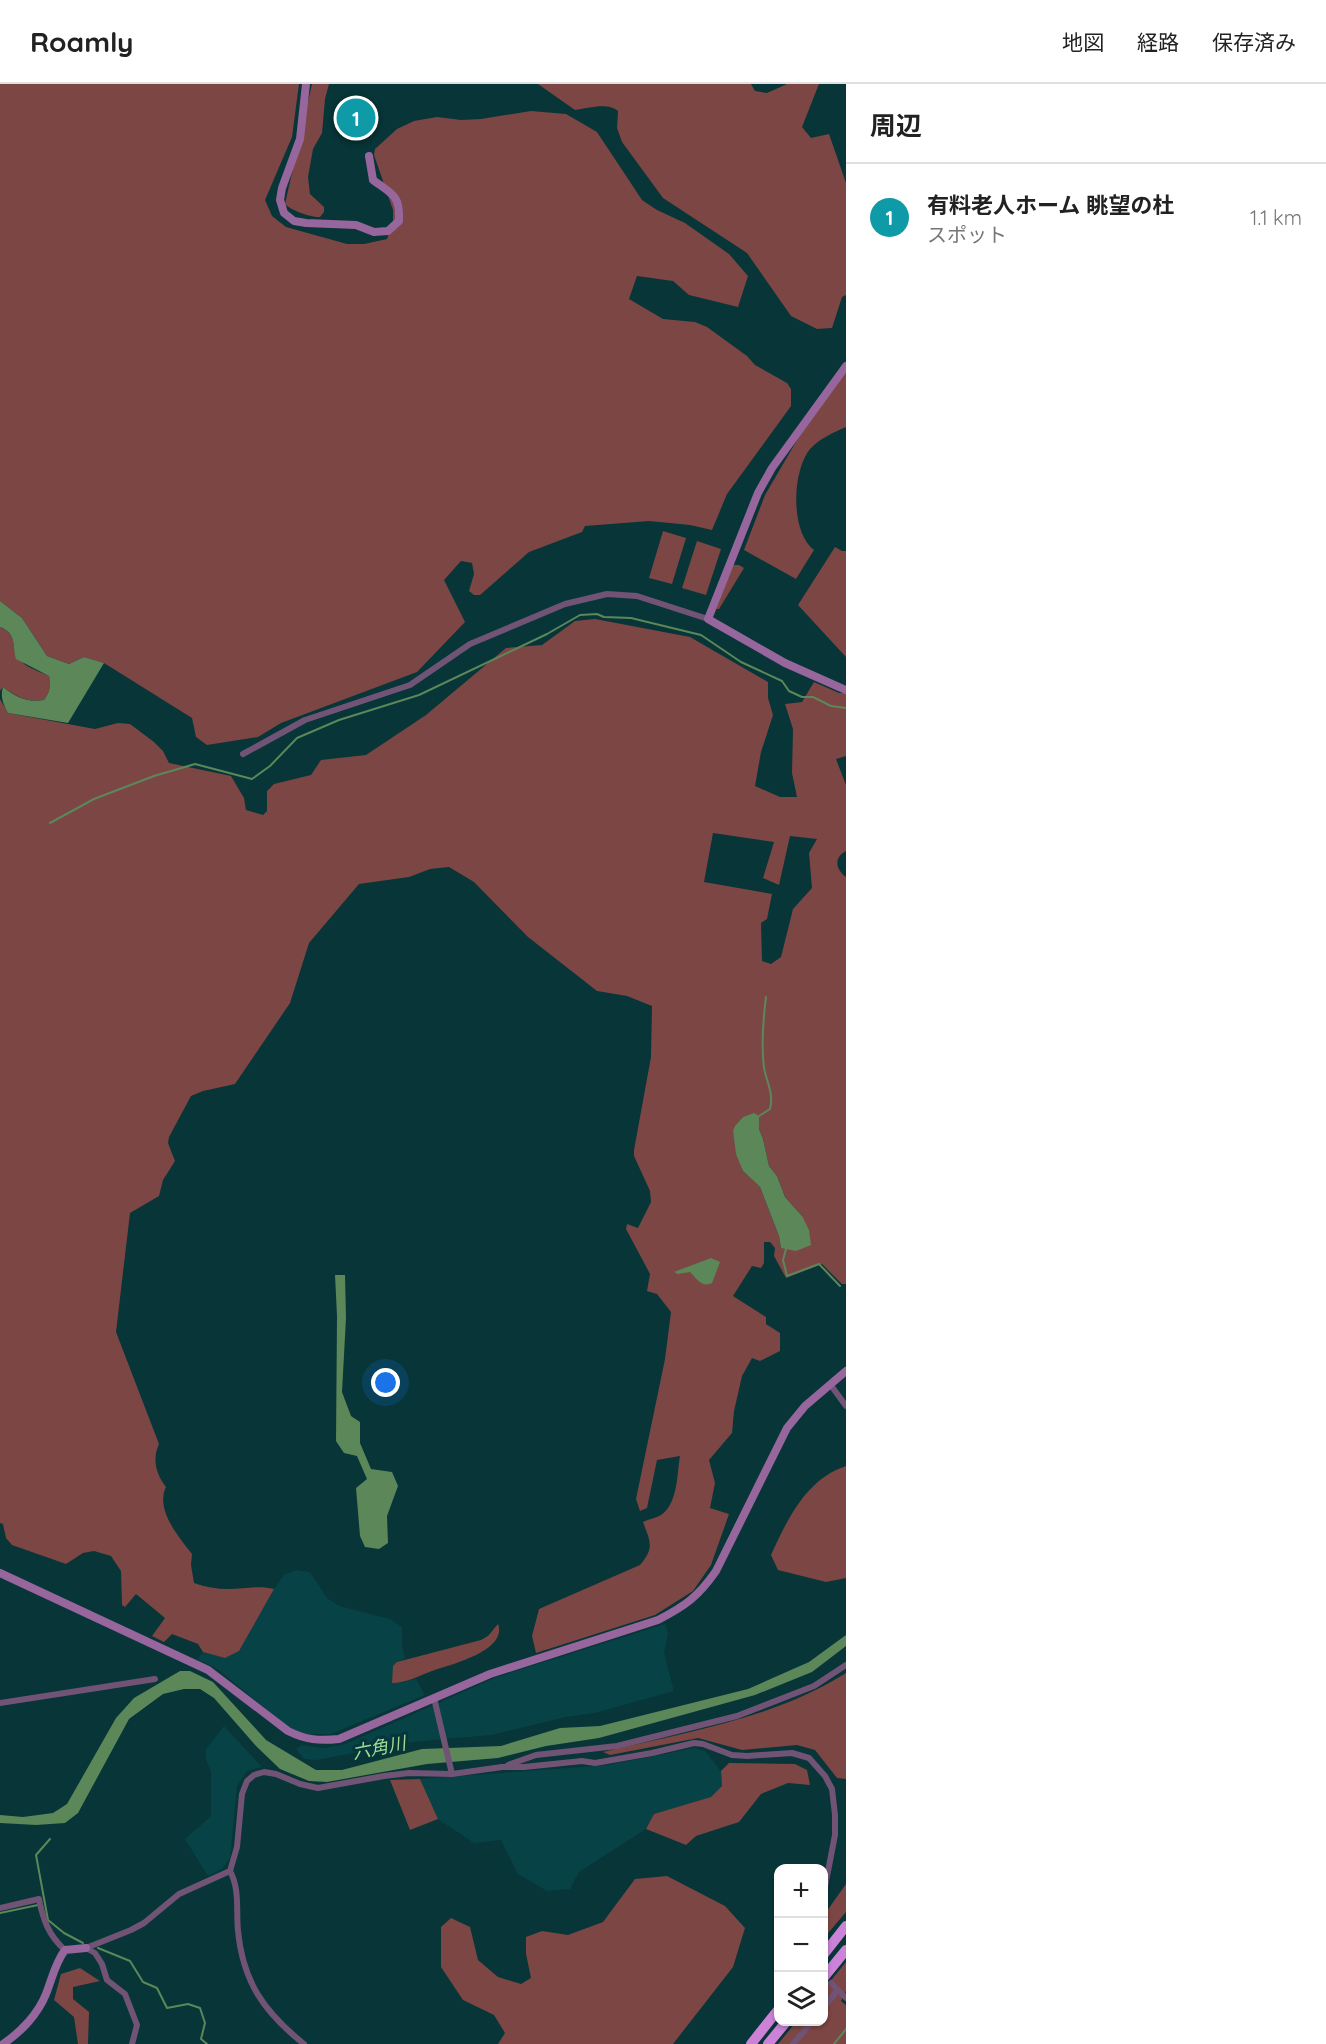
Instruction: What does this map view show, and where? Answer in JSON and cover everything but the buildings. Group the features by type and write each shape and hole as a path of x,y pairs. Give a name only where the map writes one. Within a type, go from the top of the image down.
{"highway":[{"path":"828,1949 846,1926"},
{"path":"828,1978 846,1950"},
{"path":"751,2044 774,2015"},
{"path":"768,2044 783,2026"}],"street":[{"path":"306,84 300,139 282,188 280,201 284,213 294,221 356,225 374,232 388,231 399,221 399,205 393,195 373,180 369,156"},
{"path":"708,619 758,493 772,468 846,366"},
{"path":"243,754 305,720 410,684 470,644 565,604 607,594 637,596 708,619 785,663 846,690"},
{"path":"0,1572 208,1670 280,1726 302,1738 319,1741 339,1739 490,1674 658,1620 681,1608 703,1590 716,1571 787,1428 806,1406 846,1371"},
{"path":"830,1384 846,1406"},
{"path":"502,1767 536,1755 617,1746 737,1716 814,1686 846,1665"},
{"path":"0,1703 155,1678"},
{"path":"434,1698 452,1774"},
{"path":"304,2044 260,1999 246,1973 238,1931 236,1891 230,1871 237,1846 242,1794 247,1781 254,1775 264,1772 276,1774 300,1784 318,1788 409,1773 452,1774 502,1767 582,1761 595,1763 694,1743 704,1744 732,1755 792,1753 809,1758 825,1776 832,1789 835,1835 828,1871"},
{"path":"0,1908 39,1899 43,1921 58,1944 65,1950 86,1948 131,1930 144,1923 179,1894 230,1871"},
{"path":"86,1948 94,1953 102,1964 107,1980 125,1994 137,2025 132,2044"},
{"path":"3,2044 33,2016 45,1996 59,1958 65,1950"},
{"path":"828,1981 846,1998"},
{"path":"828,2002 837,1991"},
{"path":"793,2044 809,2026"}],"shaded area":[{"path":"0,84 299,84 292,137 265,200 272,216 286,227 347,244 364,244 387,239 393,221 393,210 374,155 375,149 397,129 414,121 437,117 461,120 481,119 531,111 566,114 597,132 642,200 685,223 729,254 748,276 738,307 689,295 673,281 637,276 629,299 663,319 695,322 707,327 747,356 755,365 787,383 791,389 791,406 727,494 712,530 690,525 649,521 585,526 582,532 529,552 480,595 474,595 469,591 474,574 472,563 461,561 444,580 465,622 417,672 281,723 258,737 207,745 196,737 192,718 104,663 84,657 69,664 47,656 22,618 0,601"},
{"path":"312,84 329,84 325,99 322,133 313,149 308,177 310,194 324,207 324,212 320,217 301,213 285,204"},
{"path":"538,84 751,84 755,91 767,93 787,84 819,84 802,127 811,138 829,134 846,183 846,295 842,297 832,328 817,329 791,316 747,253 663,198 622,142 617,128 618,111 603,106 575,110"},
{"path":"846,369 846,427 814,445 804,459 800,472 797,486 797,516 806,541 814,550 796,579 744,550 765,495 814,411"},
{"path":"663,531 686,538 672,584 649,578"},
{"path":"697,541 721,549 706,595 682,588"},
{"path":"835,547 846,551 846,657 798,605"},
{"path":"733,565 744,568 719,609 716,609"},
{"path":"0,601 22,618 47,656 69,664 84,657 104,663 68,723 8,713 2,700 3,687 22,698 38,701 46,697 50,683 49,676 16,659 11,636 0,627"},
{"path":"595,619 690,637 768,682 768,698 773,715 761,752 755,786 780,797 797,797 792,773 793,729 785,704 802,702 814,682 839,693 846,693 846,756 836,759 846,785 846,851 839,856 837,863 846,877 846,1284 842,1284 822,1264 786,1278 774,1256 775,1248 770,1242 764,1242 764,1263 761,1268 752,1266 733,1296 766,1317 766,1324 780,1333 780,1351 760,1361 752,1358 742,1376 734,1411 732,1433 709,1460 715,1483 710,1508 729,1514 711,1565 693,1591 655,1615 536,1653 532,1636 539,1609 640,1565 648,1554 650,1544 643,1522 667,1510 676,1488 680,1456 657,1460 647,1508 640,1511 636,1499 665,1359 671,1312 657,1294 647,1291 650,1274 626,1229 627,1224 638,1228 651,1202 650,1191 634,1156 634,1150 651,1057 652,1006 627,996 597,991 528,937 474,882 449,867 430,869 409,877 359,884 309,943 290,1003 235,1084 191,1096 169,1137 168,1143 175,1161 163,1180 159,1196 130,1213 116,1332 159,1444 156,1461 158,1472 166,1487 163,1496 166,1514 192,1554 194,1583 220,1589 257,1587 274,1589 239,1651 225,1658 203,1652 198,1644 172,1634 164,1642 152,1636 165,1618 136,1594 125,1607 122,1605 121,1571 111,1556 94,1551 83,1553 66,1564 12,1545 6,1538 3,1524 0,1523 0,699 8,713 95,729 118,723 130,724 163,751 169,763 231,776 244,798 246,810 263,815 267,811 267,791 274,784 311,775 321,760 366,755 426,715 506,648 542,645 575,621","holes":["713,833 774,842 763,878 779,885 790,836 817,839 809,853 812,888 793,909 781,957 771,964 762,961 761,923 767,919 772,894 704,882","759,1116 759,1129 769,1166 777,1176 785,1197 802,1216 781,1248 779,1236 760,1187 743,1171 733,1131 743,1117"]},
{"path":"0,627 11,635 15,652 22,662 49,676 50,689 44,700 33,701 23,698 3,687 0,691"},
{"path":"754,1113 759,1116 759,1129 769,1166 777,1176 785,1197 802,1216 809,1230 811,1245 796,1251 781,1248 779,1236 760,1187 743,1171 736,1154 733,1131 735,1126 743,1117"},
{"path":"711,1258 720,1262 712,1283 702,1284 690,1272 678,1274 674,1272"},
{"path":"335,1275 345,1275 346,1318 342,1392 351,1416 360,1422 360,1443 371,1469 392,1472 398,1486 387,1516 388,1543 379,1549 365,1547 360,1536 356,1488 367,1479 357,1456 344,1453 336,1441"},
{"path":"846,1466 846,1578 826,1582 778,1570 771,1555 791,1515 820,1480"},
{"path":"296,1570 310,1572 327,1598 339,1606 390,1619 402,1627 405,1659 397,1662 400,1683 416,1679 425,1695 331,1734 305,1734 291,1729 217,1669 197,1659 203,1652 225,1658 239,1651 274,1589 284,1575"},
{"path":"498,1624 499,1634 486,1649 463,1661 408,1681 392,1683 393,1666 397,1662 481,1640 488,1636"},
{"path":"665,1624 668,1633 664,1653 674,1691 595,1713 566,1717 491,1735 412,1742 317,1760 304,1759 296,1749 302,1745 323,1748 345,1744 497,1677"},
{"path":"846,1635 846,1646 812,1672 755,1695 599,1738 546,1746 498,1758 427,1764 327,1782 309,1781 280,1769 256,1746 214,1698 200,1689 184,1689 163,1694 129,1719 78,1813 65,1823 36,1825 0,1823 0,1815 23,1817 53,1813 67,1804 116,1718 134,1698 180,1671 190,1671 213,1682 266,1740 316,1770 342,1770 422,1749 501,1746 560,1728 600,1726 748,1689 809,1662"},
{"path":"846,1673 846,1779 837,1778 815,1750 797,1745 742,1750 698,1738 610,1755 603,1752 759,1713 818,1689"},
{"path":"224,1726 262,1767 247,1771 237,1786 230,1858 222,1869 208,1876 185,1839 211,1816 211,1772 206,1760 206,1749"},
{"path":"695,1748 705,1751 721,1771 722,1786 712,1797 654,1814 646,1829 579,1872 570,1889 547,1891 518,1874 501,1840 474,1843 438,1819 420,1779 608,1765"},
{"path":"729,1763 795,1764 807,1770 810,1785 788,1783 761,1794 739,1822 696,1836 686,1845 646,1829 654,1814 711,1797 722,1786 721,1771"},
{"path":"420,1779 438,1819 410,1830 390,1780"},
{"path":"667,1876 725,1906 745,1928 733,1967 673,2044 498,2044 505,2033 494,2015 463,2000 441,1967 441,1927 451,1918 470,1927 478,1960 498,1977 521,1984 531,1978 526,1954 526,1937 542,1931 568,1935 603,1922 635,1879"},
{"path":"846,1884 846,1912 828,1933 828,1909"},
{"path":"846,1962 846,1991 841,2001 846,2005 846,2044 778,2044 793,2026 828,2026 828,1984"},
{"path":"80,1968 100,1981 73,1987 73,1999 89,2012 88,2044 78,2044 74,2017 54,2000 61,1974"}],"waterway":[{"path":"50,823 94,799 154,776 195,764 252,779 270,766 297,738 339,720 419,695 547,634 580,615 597,614 604,617 631,618 701,635 741,662 782,681 789,691 802,697 813,697 831,706 846,708"},
{"path":"759,1116 770,1109 771,1104 763,1050 766,997"},
{"path":"786,1249 783,1260 787,1276 819,1264 840,1286"},
{"path":"50,1839 36,1855 48,1920 64,1933 83,1943"},
{"path":"0,1913 38,1905"},
{"path":"98,1948 130,1961 143,1982 157,1988 167,2008 188,2004 200,2008 205,2023 201,2039 207,2044"},
{"path":"834,2044 846,2029"}],"place":[{"name":"有料老人ホーム 眺望の杜","path":"356,118"}],"water label":[{"name":"六角川","path":"379,1748"}]}
